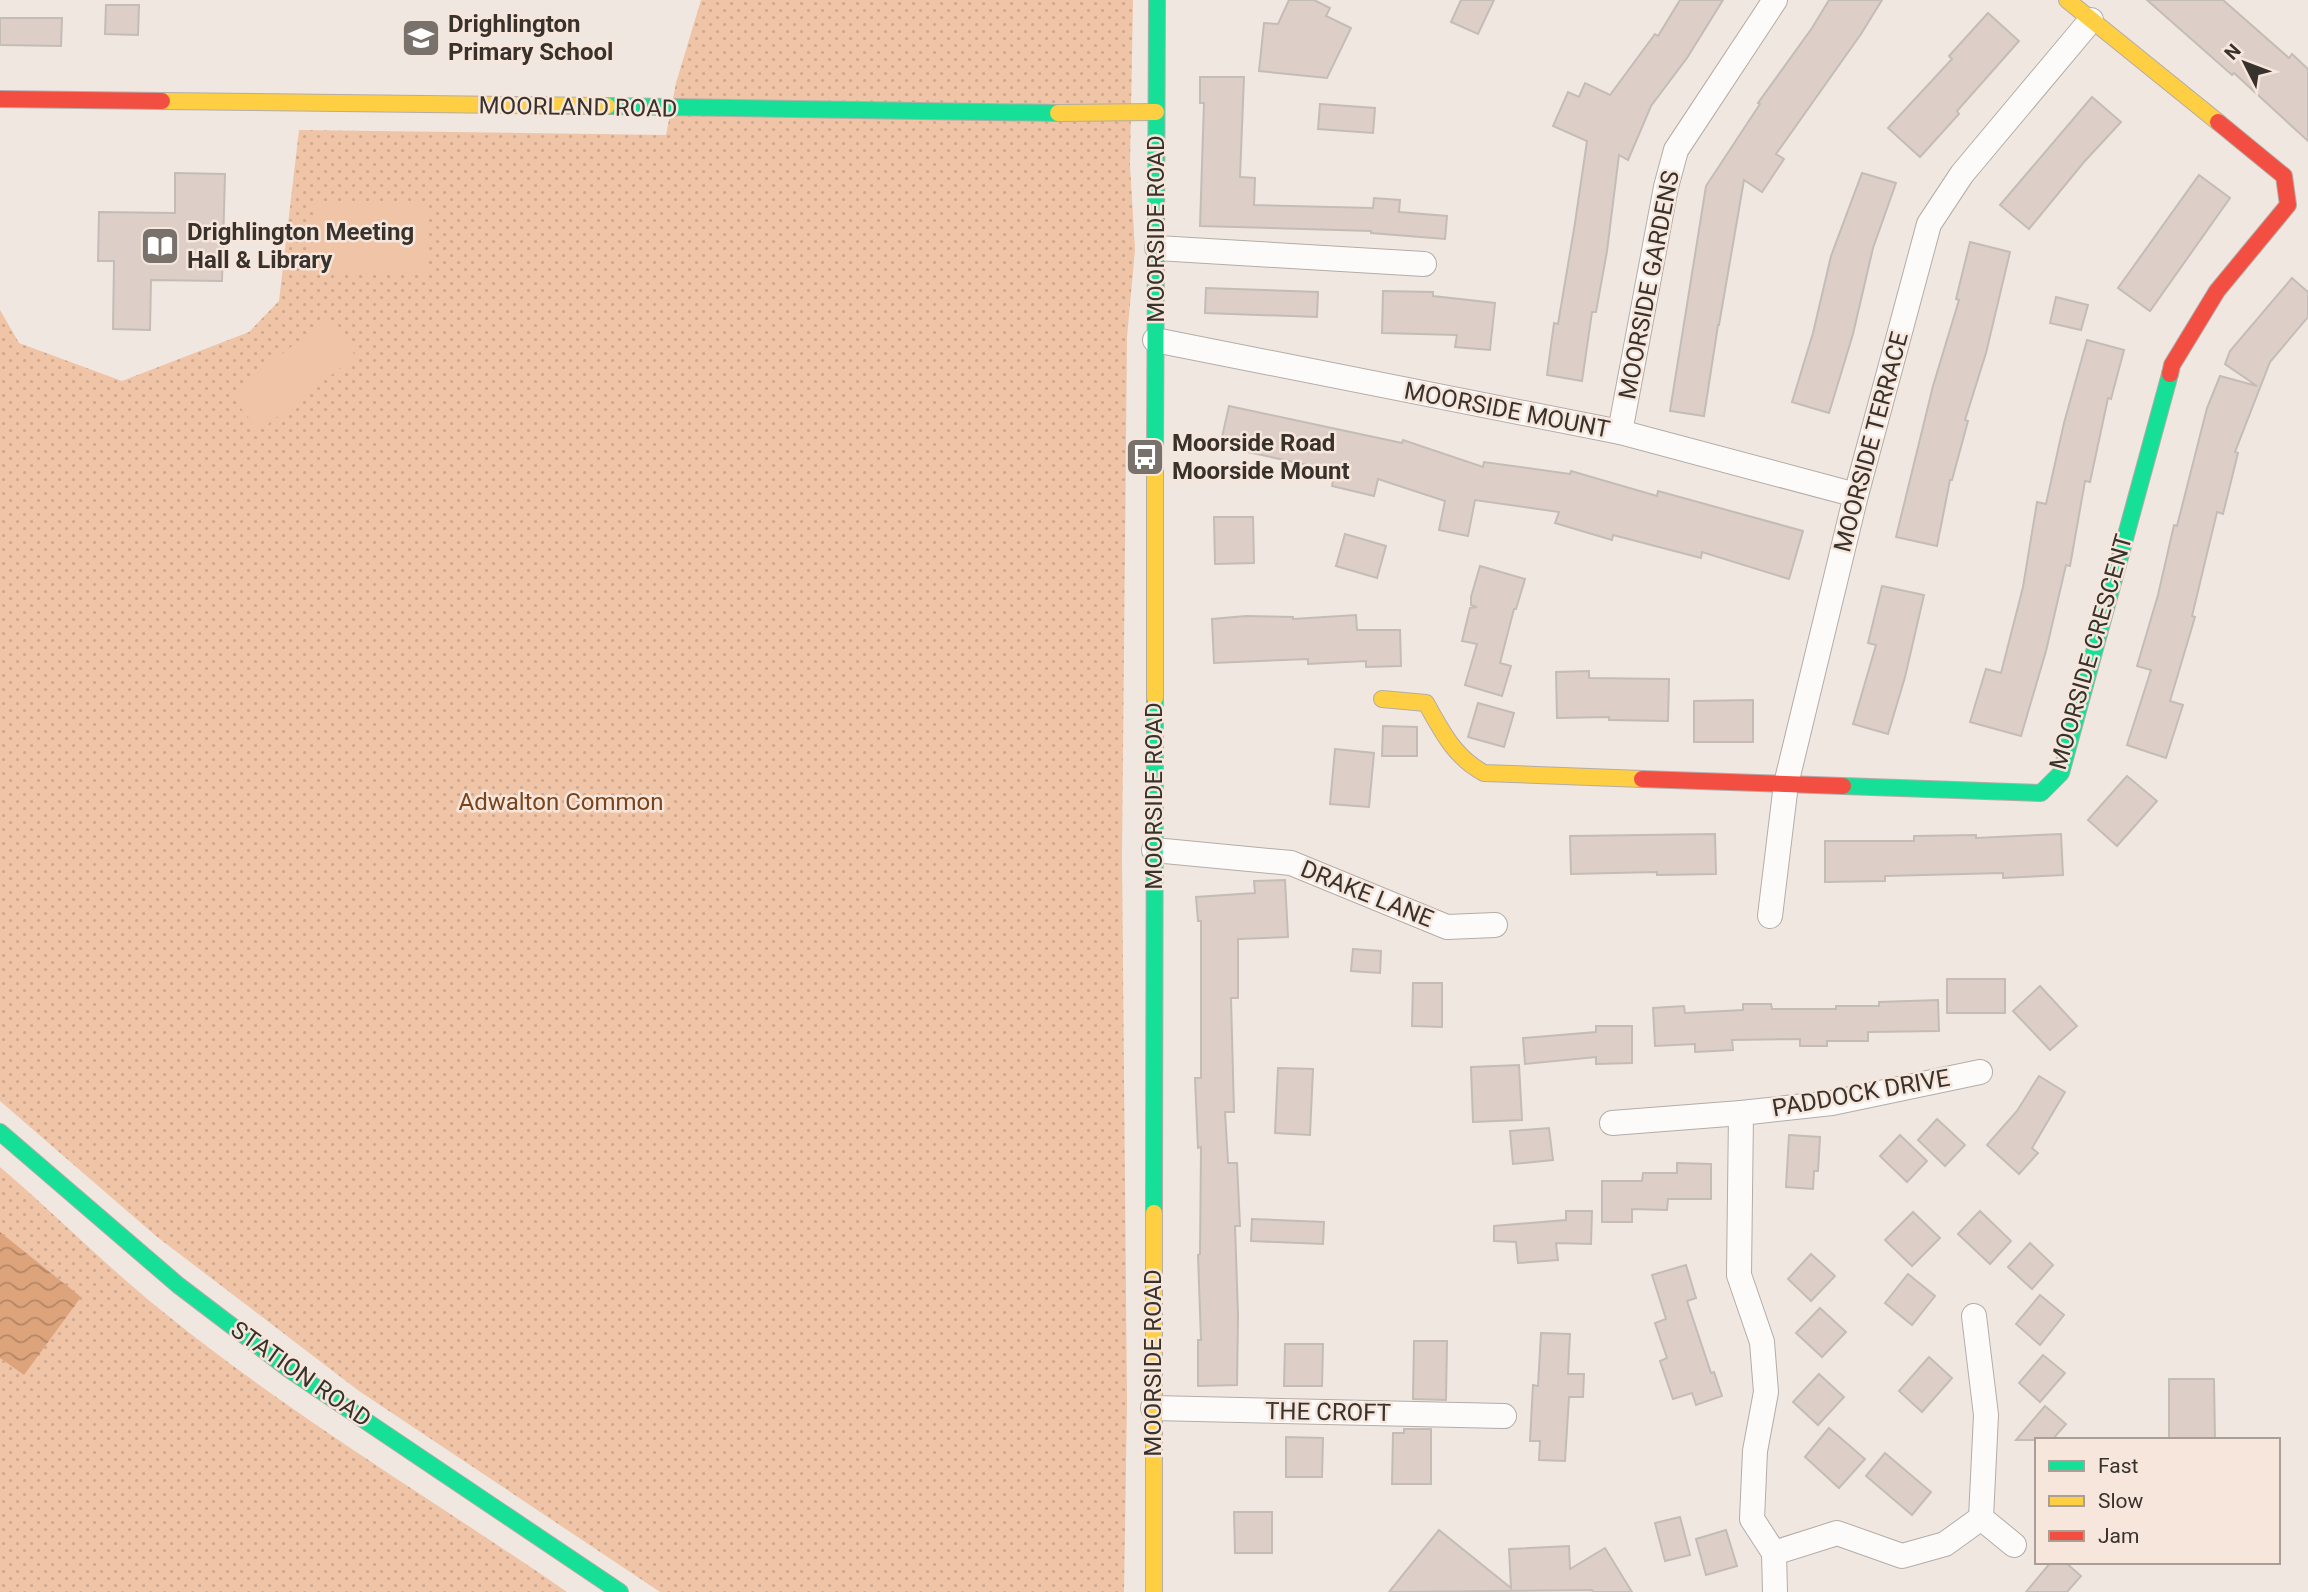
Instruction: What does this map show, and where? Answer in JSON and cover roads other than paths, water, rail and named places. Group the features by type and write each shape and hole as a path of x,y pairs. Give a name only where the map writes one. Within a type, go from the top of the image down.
{"street":[{"name":"MOORSIDE ROAD","path":"1154,1592 1157,0"},
{"name":"MOORSIDE GARDENS","path":"1620,432 1666,187 1676,150 1776,0"},
{"name":"MOORSIDE CRESCENT","path":"1382,699 1426,703 1452,748 1468,766 1484,773 2040,793 2061,773 2172,365 2217,291 2288,205 2284,176 2067,0"},
{"name":"MOORSIDE TERRACE","path":"1770,916 1786,784 1856,495 1929,224 1962,174 2091,20"},
{"name":"MOORLAND ROAD","path":"0,99 1093,114 1156,112"},
{"path":"1157,248 1424,264"},
{"name":"MOORSIDE MOUNT","path":"1155,340 1620,432 1856,495"},
{"name":"DRAKE LANE","path":"1154,850 1291,863 1447,927 1495,925"},
{"name":"PADDOCK DRIVE","path":"1612,1123 1832,1103 1980,1072"},
{"name":"PADDOCK DRIVE","path":"1741,1113 1739,1275 1762,1342 1766,1392 1755,1451 1752,1519 1774,1553"},
{"name":"STATION ROAD","path":"0,1132 178,1285 290,1370 620,1592"},
{"path":"1974,1315 1986,1415 1981,1518"},
{"name":"THE CROFT","path":"1153,1408 1504,1416"},
{"path":"1775,1592 1774,1553 1836,1533 1902,1556 1945,1544 1981,1518"},
{"path":"1981,1518 2014,1545"}],"water":[{"path":"0,1232 81,1297 24,1375 0,1358"}],"place":[{"name":"Drighlington Primary School","path":"421,38"},
{"name":"Drighlington Meeting Hall & Library","path":"160,246"},
{"name":"Moorside Road Moorside Mount","path":"1145,457"}],"park label":[{"name":"Adwalton Common","path":"561,802"}]}
